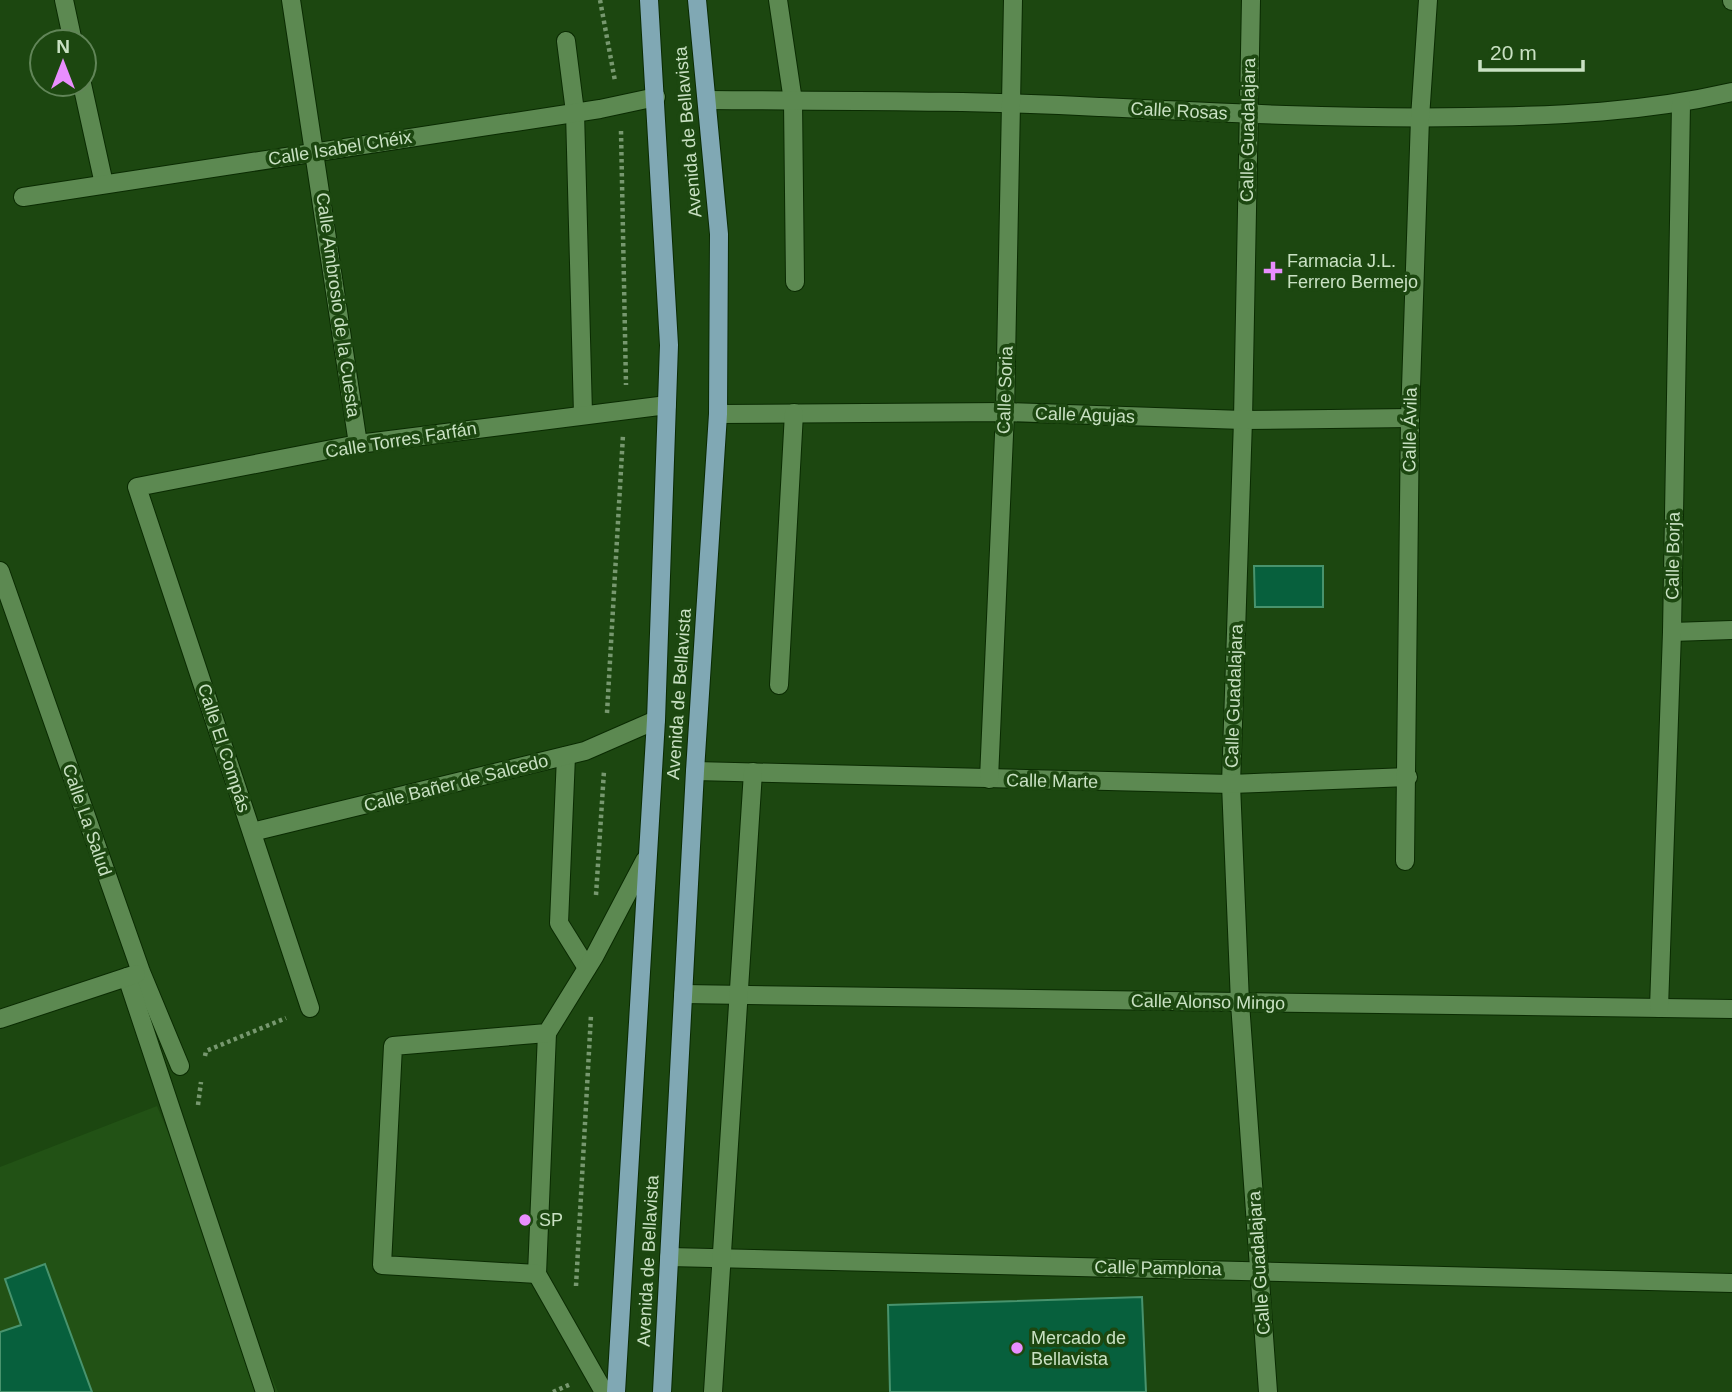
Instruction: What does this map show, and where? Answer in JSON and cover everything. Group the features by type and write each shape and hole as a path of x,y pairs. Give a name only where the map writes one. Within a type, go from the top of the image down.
{"main road":[{"name":"Avenida de Bellavista","path":"616,1392 645,860 656,720 669,345 649,0"},
{"name":"Avenida de Bellavista","path":"662,1392 695,771 718,414 719,234 697,0"}],"street":[{"path":"64,0 70,28"},
{"name":"Calle Ambrosio de la Cuesta","path":"291,0 358,444"},
{"path":"778,0 793,101 795,282"},
{"name":"Calle Soria","path":"989,779 1005,412 1013,0"},
{"name":"Calle Guadalajara","path":"1251,0 1243,421 1231,785 1240,1003 1268,1392"},
{"name":"Calle Ávila","path":"1405,860 1409,777 1410,418 1420,118 1429,0"},
{"path":"566,41 575,112 583,414"},
{"name":"Calle Rosas","path":"708,100 1011,103 1247,114 1420,118 1572,116 1681,104 1732,92"},
{"name":"Calle Isabel Chéix","path":"23,197 575,112 656,97"},
{"path":"85,98 104,184"},
{"name":"Calle Borja","path":"1659,1008 1672,632 1681,104"},
{"name":"Calle Torres Farfán","path":"137,487 358,444 667,405"},
{"name":"Calle Agujas","path":"718,414 1005,412 1243,421 1410,418"},
{"path":"779,685 794,413"},
{"name":"Calle El Compás","path":"137,487 310,1008"},
{"name":"Calle La Salud","path":"0,571 134,975 265,1392"},
{"path":"1672,632 1732,630"},
{"name":"Calle Bañer de Salcedo","path":"252,832 585,751 656,720"},
{"path":"566,756 559,923 587,968"},
{"name":"Calle Marte","path":"695,771 1231,785 1409,777"},
{"path":"713,1392 753,772"},
{"path":"604,1392 537,1274 547,1033 587,968 645,860"},
{"path":"0,1019 134,975"},
{"name":"Calle La Salud","path":"134,975 180,1066"},
{"name":"Calle Alonso Mingo","path":"683,994 1732,1009"},
{"path":"537,1274 382,1265 393,1046 547,1033"},
{"name":"Calle Pamplona","path":"669,1257 1732,1283"}],"path":[{"path":"600,0 617,93"},
{"path":"621,127 625,392"},
{"path":"607,719 623,429"},
{"path":"596,902 604,763"},
{"path":"204,1064 206,1051 310,1008"},
{"path":"569,1392 591,1012"},
{"path":"197,1116 202,1077"}],"shaded area":[{"path":"157,1106 278,1392 0,1392 0,1167"}],"building":[{"path":"1254,566 1323,566 1323,607 1255,607"},
{"path":"45,1264 92,1392 0,1392 0,1332 21,1325 5,1279"},
{"name":"Mercado de Bellavista","path":"1142,1297 1146,1392 890,1392 888,1305"}],"place":[{"name":"Farmacia J.L. Ferrero Bermejo","path":"1273,271"},
{"name":"SP","path":"525,1220"},
{"name":"Mercado de Bellavista","path":"1017,1348"}]}
